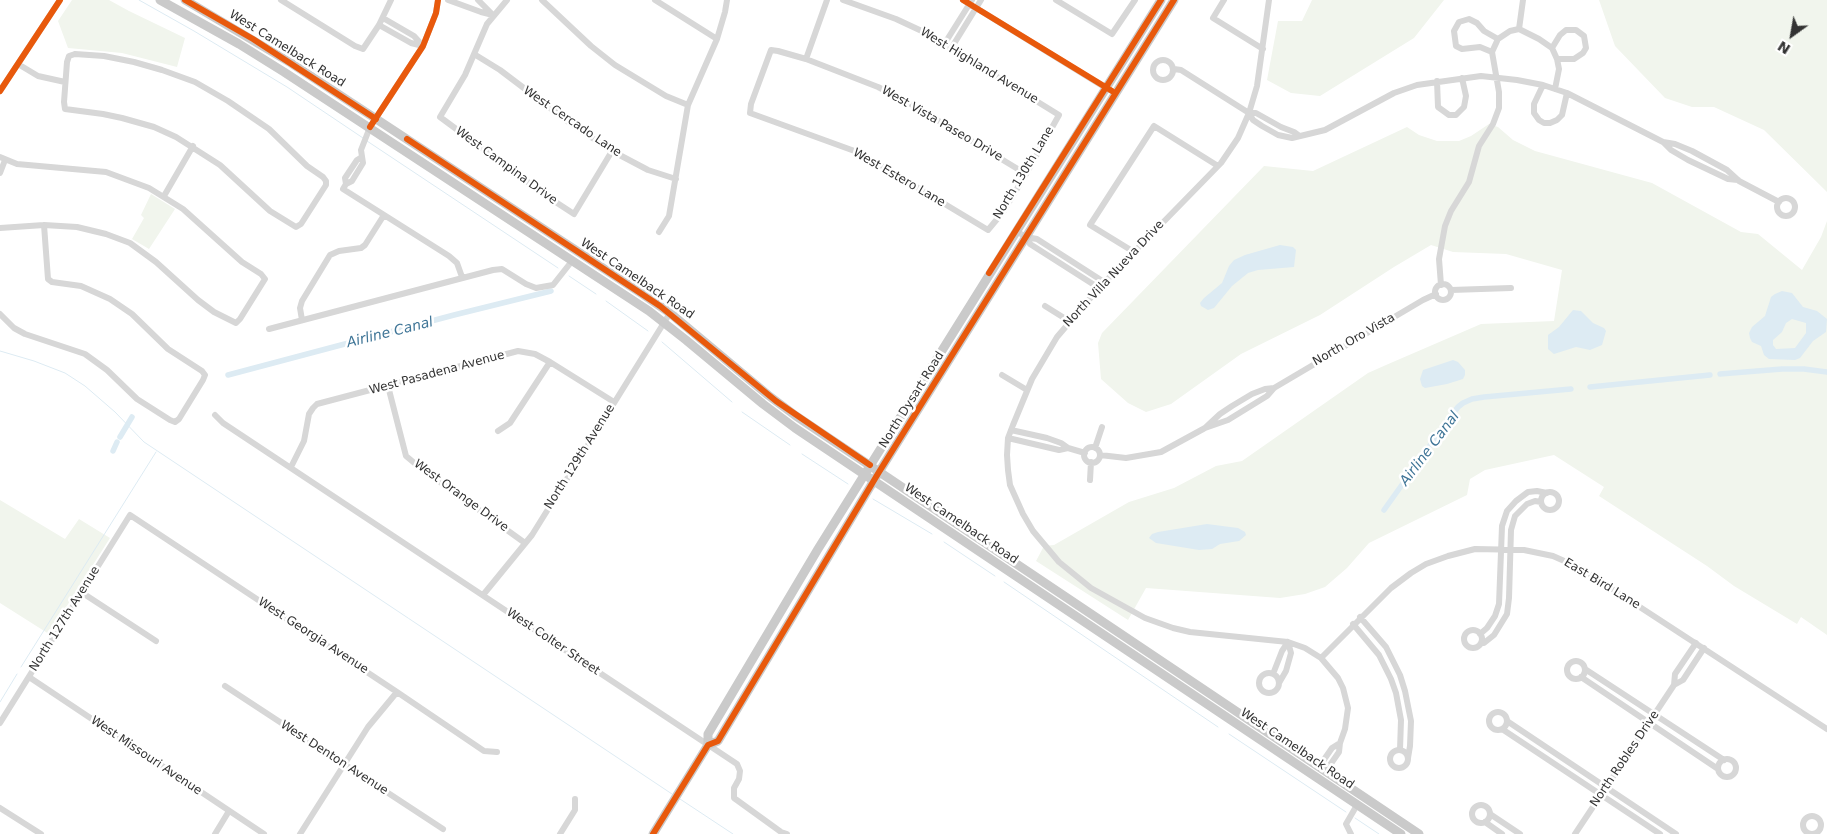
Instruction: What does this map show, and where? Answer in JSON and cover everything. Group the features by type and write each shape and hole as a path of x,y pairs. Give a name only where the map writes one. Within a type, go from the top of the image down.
{"main road":[{"name":"West Camelback Road","path":"160,0 239,44 570,264 664,322 777,416 1317,778 1355,809 1401,834"},
{"name":"West Camelback Road","path":"185,0 284,58 670,313 791,412 1419,834"},
{"name":"North Dysart Road","path":"653,834 708,745 708,734 864,474 1161,0"},
{"name":"North Dysart Road","path":"708,745 718,741 874,480 1174,0"},
{"path":"747,391 755,383"},
{"path":"1007,569 1012,561"},
{"path":"785,606 795,612"},
{"path":"1231,720 1236,712"},
{"path":"1317,778 1323,769"}],"street":[{"path":"0,91 60,0"},
{"path":"282,0 355,46 363,48 383,18 390,0"},
{"path":"438,0 436,13 423,46 369,131 362,145 363,164 354,171 352,181 343,188 449,256 457,263 462,277"},
{"path":"448,0 475,10 494,14"},
{"path":"475,10 479,0 494,14"},
{"path":"474,54 487,24 507,0"},
{"path":"542,0 591,46 615,64 666,96 688,105"},
{"path":"654,0 717,39"},
{"path":"659,232 669,216 688,105 717,39 727,0"},
{"path":"806,59 827,0"},
{"name":"West Highland Avenue","path":"843,0 896,19 945,43 1059,115"},
{"path":"962,0 970,2 976,8 1115,93"},
{"path":"952,47 981,0"},
{"path":"1056,0 1112,34 1135,0"},
{"path":"1224,0 1213,18 1263,49"},
{"name":"North Villa Nueva Drive","path":"1269,0 1257,86 1249,113 1238,138 1218,166 1069,321 1044,356 1026,390 1008,438 1007,455 1010,485 1033,531 1058,562 1090,588 1145,618 1173,628 1190,632 1288,642 1305,648 1321,658 1338,678 1346,698 1347,718 1340,743 1332,748 1324,761 1323,769"},
{"path":"1519,29 1523,0"},
{"path":"945,43 970,2"},
{"path":"383,18 414,36 423,46"},
{"path":"1492,52 1480,47 1462,49 1456,46 1454,31 1459,22 1469,19 1498,39"},
{"path":"379,25 411,43 423,46"},
{"path":"1451,290 1449,297 1444,300 1436,294 1436,289 1441,284 1439,259 1444,232 1451,211 1472,175 1480,142 1493,124 1498,113 1499,92 1492,52 1502,34 1519,29 1552,48 1558,59 1559,69 1555,89"},
{"path":"1552,48 1560,35 1566,30 1576,30 1584,36 1586,48 1583,53 1574,59 1558,59"},
{"name":"West Vista Paseo Drive","path":"750,113 751,104 771,50 778,51 806,59 878,87 909,103 1026,174"},
{"path":"75,54 104,56 134,62 195,82 228,101 268,130 307,166 323,177 326,181 326,186 301,224 296,227 270,211 220,165 193,146 154,127 103,114 65,109 65,82 69,56 75,54"},
{"name":"West Campina Drive","path":"474,54 440,118 541,192 574,214 612,150"},
{"name":"West Cercado Lane","path":"474,54 500,70 570,123 612,150 648,170 676,178"},
{"path":"18,64 38,76 65,82"},
{"path":"1174,69 1181,70 1249,113 1253,120 1278,134 1292,138 1298,135 1325,130 1394,93 1417,85 1482,76 1542,85 1566,93 1663,142 1675,144 1704,157 1727,170 1739,180 1779,202"},
{"path":"1437,82 1438,106 1449,115 1456,115 1464,107 1466,96 1462,78"},
{"path":"1542,85 1534,104 1534,113 1544,123 1557,120 1562,115 1566,93"},
{"name":"West Estero Lane","path":"750,113 860,153 988,230"},
{"name":"North 130th Lane","path":"988,230 1003,212 1059,115"},
{"path":"1134,252 1090,225 1154,126 1218,166"},
{"path":"1663,142 1671,150 1700,166 1728,179 1739,180"},
{"path":"164,196 193,146"},
{"path":"1700,166 1704,157"},
{"path":"0,173 3,159 17,164 106,172 129,180 164,196 183,209 236,257 262,274 265,279 236,323 214,312 198,300 156,262 130,243 106,234 77,227 44,225 0,228"},
{"path":"302,320 300,308 302,301 330,255 339,251 360,248 365,245 384,215"},
{"path":"0,314 14,328 25,334 85,354 107,370 137,399 175,422 179,419 204,380 205,375 202,371 168,348 132,314 110,299 81,286 52,282 48,279 44,225"},
{"path":"1016,231 1026,237 1030,244 1102,285"},
{"path":"269,329 493,270 502,269 536,288 553,285 560,279 570,264"},
{"path":"1441,284 1448,286 1451,290 1511,288"},
{"name":"North Oro Vista","path":"1100,455 1126,458 1161,452 1205,428 1228,420 1267,396 1274,388 1436,294"},
{"path":"1045,306 1069,321"},
{"name":"North 129th Avenue","path":"483,595 525,543 670,313"},
{"name":"West Pasadena Avenue","path":"291,467 304,441 309,414 317,404 518,351 534,354 550,362 614,402"},
{"path":"498,431 510,423 550,362"},
{"path":"1002,375 1026,390"},
{"name":"West Orange Drive","path":"388,386 406,456 525,543"},
{"name":"North Oro Vista","path":"1205,428 1220,414 1252,394 1274,388"},
{"name":"West Colter Street","path":"215,415 223,423 737,764 740,771 739,779 734,788 734,798 783,833"},
{"path":"1085,453 1086,460 1091,462 1098,460 1100,455 1096,448 1102,427"},
{"path":"1011,430 1048,438 1068,448 1085,453"},
{"path":"1008,438 1050,449 1068,448"},
{"path":"1085,453 1088,449 1096,448"},
{"path":"1090,480 1091,462"},
{"path":"1480,634 1493,619 1499,604 1503,519 1506,511 1514,502 1528,492 1537,491 1556,494 1558,504 1554,509 1545,508 1542,502 1543,496 1547,493"},
{"path":"1514,502 1521,508"},
{"path":"1481,643 1482,638 1480,634 1475,631 1469,631 1464,638 1470,648 1484,643 1494,635 1502,624 1509,607 1510,549 1514,516 1521,508 1531,502 1542,502"},
{"name":"North 127th Avenue","path":"0,723 130,515"},
{"name":"West Georgia Avenue","path":"130,515 484,751 496,752"},
{"name":"East Bird Lane","path":"1321,658 1360,617 1401,580 1433,561 1475,549 1510,549 1543,554 1571,563 1696,642 1827,729"},
{"path":"82,592 156,641"},
{"path":"1500,592 1510,592"},
{"path":"1360,617 1378,637 1389,653 1400,675 1408,702 1411,734 1407,763 1402,767 1394,767 1390,762 1390,756 1400,750"},
{"path":"1493,619 1502,624"},
{"path":"1354,624 1381,659 1391,679 1398,704 1402,732 1400,750"},
{"path":"1273,674 1282,651 1288,642"},
{"path":"1279,683 1273,674 1267,674 1262,677 1260,682 1261,688 1266,692 1272,692 1277,689 1286,671 1291,653 1288,642"},
{"name":"North Robles Drive","path":"1674,685 1675,674 1696,642"},
{"name":"North Robles Drive","path":"1575,834 1674,685 1683,680 1704,648"},
{"path":"1381,659 1389,653"},
{"path":"1573,661 1583,664 1585,669 1692,740 1724,760 1732,762 1735,766 1735,772 1731,776 1725,777 1720,774 1718,769 1581,677 1575,678 1570,676 1568,671 1569,665 1573,661"},
{"path":"1581,677 1585,669"},
{"name":"West Missouri Avenue","path":"29,677 264,834"},
{"name":"West Denton Avenue","path":"225,686 442,829"},
{"path":"1610,697 1615,689"},
{"path":"300,834 368,727 397,692"},
{"path":"1398,704 1408,702"},
{"path":"1507,721 1502,729 1496,730 1491,727 1489,722 1490,716 1500,713 1505,716 1507,721 1675,834 1684,834"},
{"path":"1502,729 1660,834"},
{"path":"1530,748 1535,740"},
{"path":"1686,748 1692,740"},
{"path":"1400,750 1408,758"},
{"path":"1718,769 1720,763 1724,760"},
{"path":"1563,770 1568,762"},
{"path":"560,834 575,810 575,799"},
{"path":"1490,814 1489,819 1479,823 1472,815 1478,806 1483,806 1488,809 1490,814 1520,834"},
{"path":"0,808 41,834"},
{"path":"1351,834 1347,828 1348,820 1355,809"},
{"path":"215,834 229,811"},
{"path":"1640,820 1644,813"},
{"path":"1808,816 1814,816 1819,819 1820,824 1815,834 1808,833 1804,829 1804,820 1808,816"},
{"path":"1485,822 1502,834"},
{"path":"1820,824 1827,829"}],"shaded area":[{"path":"72,0 109,0 185,38 177,67 122,53 68,48 58,21"},
{"path":"1312,0 1444,0 1414,38 1320,96 1291,93 1267,80 1278,21 1302,21"},
{"path":"1599,0 1827,0 1827,192 1764,130 1714,107 1692,107 1665,98 1615,46"},
{"path":"1489,124 1498,127 1513,140 1535,151 1652,183 1741,232 1758,234 1802,270 1821,237 1827,221 1827,635 1801,617 1797,624 1734,586 1707,566 1599,496 1604,487 1554,455 1485,470 1470,479 1467,495 1369,543 1347,568 1325,587 1305,594 1280,598 1146,588 1128,620 1036,561 1044,546 1054,545 1129,502 1174,488 1216,466 1242,461 1368,373 1481,324 1554,321 1562,270 1506,254 1453,252 1431,245 1320,315 1241,354 1171,404 1146,412 1128,403 1101,379 1098,343 1102,333 1264,166 1313,171 1407,127 1419,135 1437,141 1459,141 1471,136"},
{"path":"151,194 175,209 149,249 132,239 144,218 141,215"},
{"path":"1280,245 1293,247 1296,250 1294,267 1258,270 1248,273 1232,286 1214,308 1208,310 1201,306 1200,303 1204,298 1222,283 1229,266 1234,260"},
{"path":"1782,291 1792,293 1803,307 1817,311 1827,319 1826,332 1813,341 1800,358 1795,360 1769,359 1764,355 1761,346 1752,342 1750,338 1749,333 1752,327 1765,316 1771,297","holes":["1792,319 1806,323 1806,333 1795,348 1776,349 1773,345 1773,340 1782,332 1786,323"]},
{"path":"1573,310 1581,311 1593,323 1604,328 1606,331 1602,345 1590,350 1576,347 1554,354 1548,349 1548,335 1559,327"},
{"path":"1453,360 1458,362 1465,370 1463,379 1425,388 1422,386 1420,379 1423,370"},
{"path":"0,500 65,539 79,519 110,538 49,634 0,603"},
{"path":"1207,524 1238,528 1245,532 1246,535 1239,541 1220,544 1212,549 1199,550 1156,543 1149,538 1152,534 1158,532"}],"waterway":[{"path":"139,0 287,87 363,138"},
{"path":"367,141 558,268"},
{"name":"Airline Canal","path":"569,276 596,294"},
{"name":"Airline Canal","path":"228,375 551,291"},
{"path":"606,301 648,331"},
{"path":"662,342 732,402"},
{"path":"0,351 65,373 85,386 115,412 144,442 672,794"},
{"name":"Airline Canal","path":"1720,374 1782,369 1827,372"},
{"name":"Airline Canal","path":"1590,387 1710,375"},
{"name":"Airline Canal","path":"1384,510 1446,423 1463,403 1484,397 1571,389"},
{"path":"742,412 790,445"},
{"name":"Airline Canal","path":"120,437 132,417"},
{"name":"Airline Canal","path":"113,451 117,442"},
{"path":"21,667 156,452"},
{"path":"802,454 848,484"},
{"path":"873,499 932,534"},
{"path":"944,542 995,576"},
{"path":"1004,582 1218,727"},
{"path":"0,702 17,674"},
{"path":"1229,734 1346,812"},
{"path":"680,799 733,834"},
{"path":"1355,818 1379,834"}],"cycle path":[{"path":"0,91 60,0"},
{"path":"185,0 253,39 376,119"},
{"path":"370,127 423,46 436,13 438,0"},
{"path":"963,0 1112,91"},
{"path":"989,273 1161,0"},
{"path":"653,834 708,745 718,741 879,472 1174,0"},
{"path":"407,139 660,306 776,401 870,465"}]}
